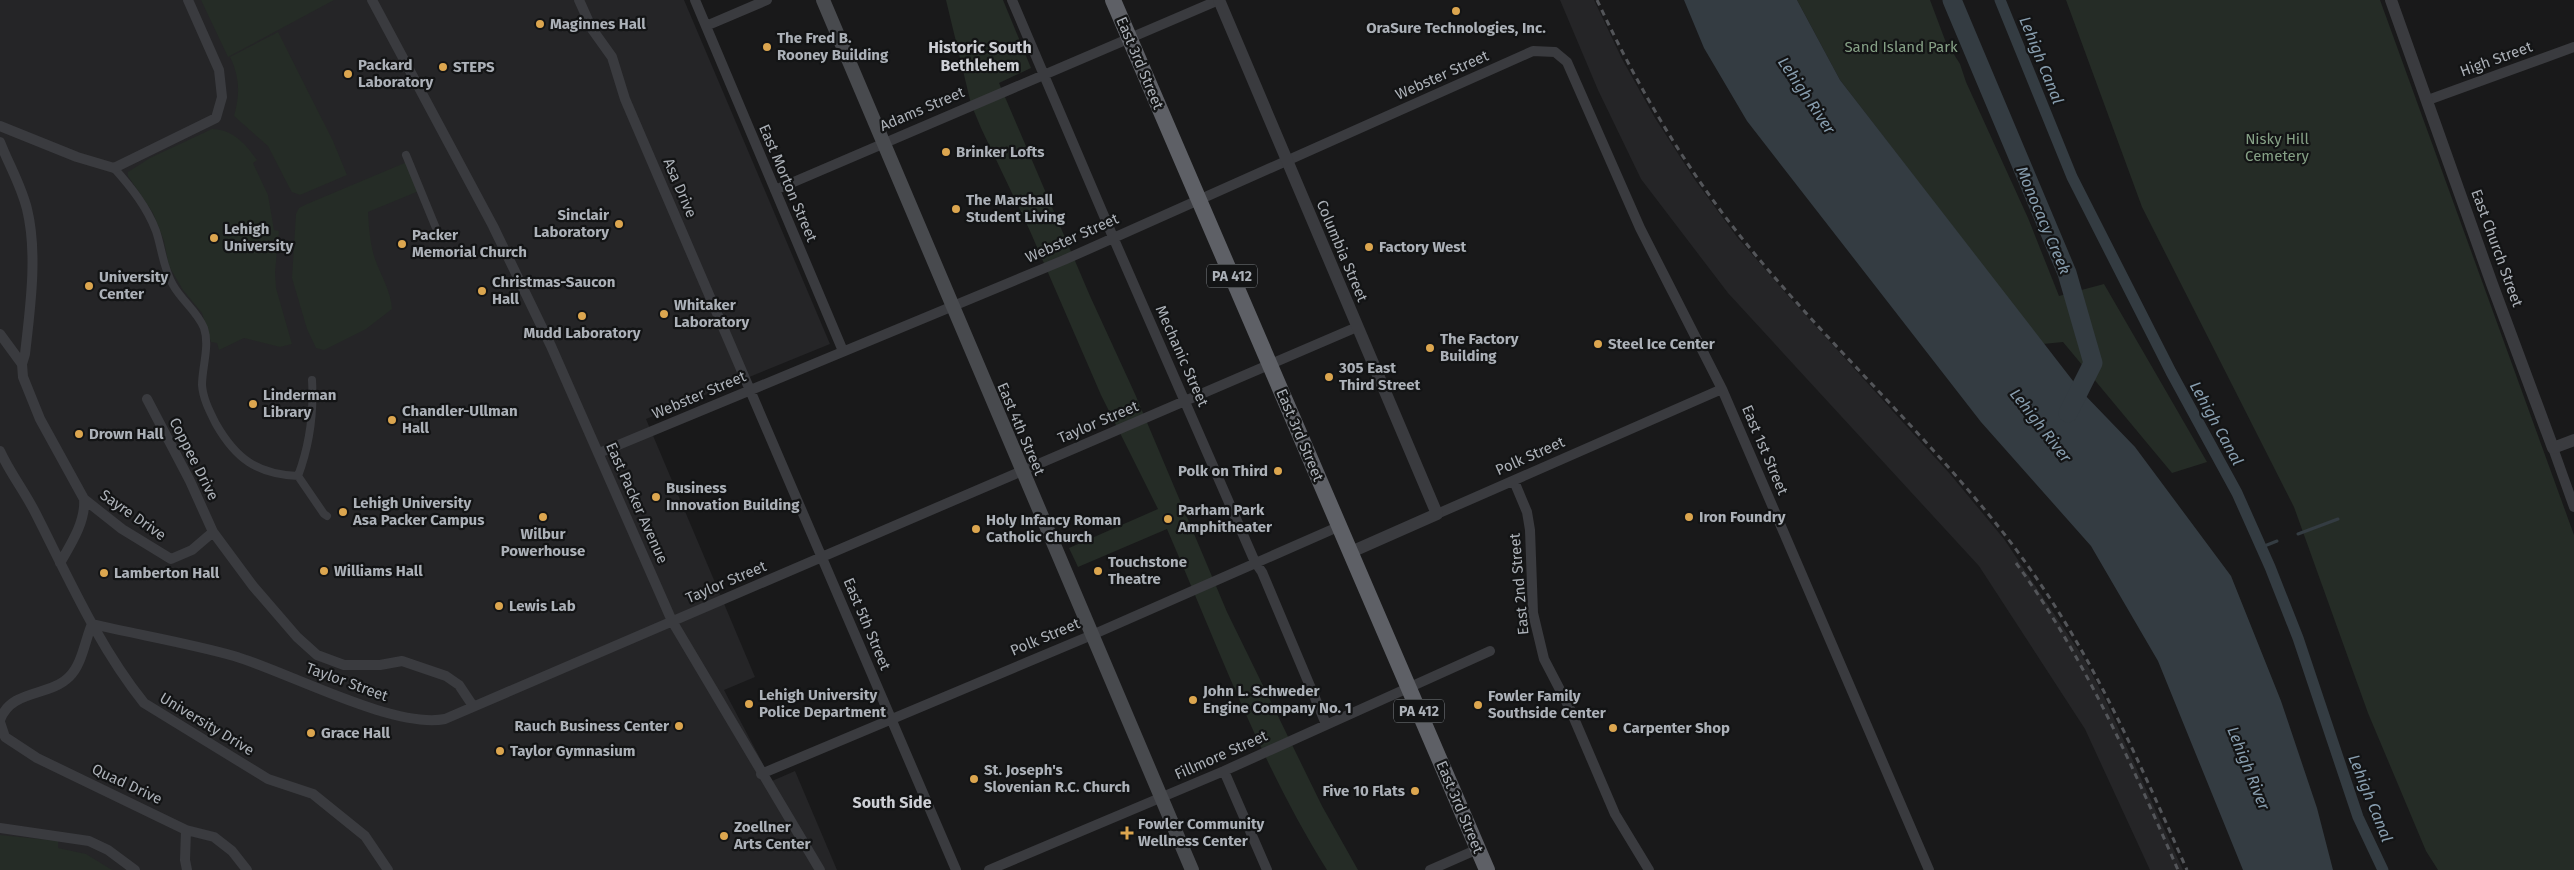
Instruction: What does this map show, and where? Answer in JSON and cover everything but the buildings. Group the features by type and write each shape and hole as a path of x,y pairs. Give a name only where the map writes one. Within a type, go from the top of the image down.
{"highway":[{"name":"East 3rd Street","path":"1113,0 1487,870"}],"main road":[{"name":"East 4th Street","path":"823,0 1021,471 1192,870"}],"street":[{"path":"114,168 216,118 222,97 220,70 188,0"},
{"name":"East Packer Avenue","path":"372,0 447,137 542,328 672,621 820,870"},
{"name":"Asa Drive","path":"579,0 592,29 612,57 625,98 751,389"},
{"name":"East Morton Street","path":"695,0 843,351"},
{"path":"706,26 767,0"},
{"name":"Mechanic Street","path":"1012,0 1112,238 1186,400 1255,562 1262,572 1326,724"},
{"name":"Adams Street","path":"775,190 883,142 1219,0"},
{"name":"Columbia Street","path":"1219,0 1437,514"},
{"name":"East Church Street","path":"2391,0 2574,507"},
{"name":"High Street","path":"2428,100 2574,47"},
{"name":"Webster Street","path":"599,453 1112,238 1198,198 1286,161 1532,51 1555,52"},
{"name":"East 1st Street","path":"1555,52 1567,62 1640,228 1722,389 1929,870"},
{"path":"0,126 77,158 114,168 147,210 156,231 168,275 180,296 199,317 204,330 202,387 207,406 226,441 238,455 256,467 282,475 298,476"},
{"path":"0,142 18,179 28,211 32,279 25,354 22,364"},
{"path":"406,155 438,233"},
{"name":"Taylor Street","path":"92,624 233,656 372,708 408,719 445,719 1357,327"},
{"name":"Sayre Drive","path":"0,334 22,364 23,377 40,419 84,499 129,534 171,559 192,550 213,532"},
{"path":"298,476 306,455 314,409 312,380"},
{"name":"East 5th Street","path":"751,389 956,870"},
{"name":"Polk Street","path":"1351,552 1722,389"},
{"name":"Coppee Drive","path":"147,399 190,481 213,532"},
{"path":"2553,448 2574,440"},
{"name":"University Drive","path":"0,451 92,624 132,690 144,704 268,779 313,794 365,836 388,870"},
{"path":"298,476 327,516"},
{"name":"East 2nd Street","path":"1514,482 1526,512 1530,530 1533,613 1544,659 1570,709 1615,814 1649,870"},
{"path":"60,563 78,527 85,507 84,499"},
{"name":"Polk Street","path":"762,774 1092,635 1229,573 1340,526"},
{"path":"213,532 253,586 297,637 317,654 344,666 402,662 432,671 454,681 472,706"},
{"name":"Quad Drive","path":"92,624 77,666 68,679 57,687 15,701 9,706 0,721 2,734 8,741 37,758 186,830 214,837 232,852 247,870"},
{"name":"Fillmore Street","path":"989,870 1224,771 1490,651"},
{"path":"1224,771 1267,870"},
{"path":"0,828 89,841 108,850 135,870"},
{"path":"186,830 185,860 187,870"},
{"path":"1430,870 1478,849"}],"shaded area":[{"name":"Lehigh University Asa Packer Campus","path":"0,0 684,0 830,344 646,419 755,677 724,690 772,781 795,771 837,870 0,870"},
{"path":"1560,0 1594,0 1622,59 1655,118 1695,180 1737,237 1950,474 2004,539 2083,657 2104,697 2183,870 2150,870 2085,729 1979,566 1728,293 1641,179 1598,90"}],"green space":[{"path":"201,0 334,0 228,57"},
{"path":"946,0 1003,0 1031,68 999,83 1090,296 1135,394 1227,612 1322,806 1358,870 1327,870 1303,829 1260,745 1167,529 1078,567 1069,548 1158,509 1101,395 1030,231 971,104"},
{"name":"Sand Island Park","path":"1797,0 1930,0 1945,40 1960,64 1966,82 2028,218 2059,296 2104,284 2207,462 2172,473 2063,342 2043,344 1840,80"},
{"name":"Nisky Hill Cemetery","path":"2066,0 2380,0 2574,535 2574,870 2438,870 2426,851 2368,713 2294,507 2142,207"},
{"path":"278,32 333,141 347,175 300,195 292,192 268,146 234,116 238,86 236,72 230,57"},
{"path":"212,129 226,132 238,138 257,160 253,163 268,195 274,230 279,231 275,272 276,288 292,344 280,347 244,338 219,350 217,343 211,342 202,313 183,290 169,266 164,241 153,213 128,176 128,172 150,158"},
{"path":"407,162 419,191 368,212 373,253 388,290 392,309 366,329 324,350 316,348 307,329 292,278 296,214 299,208 307,204"},
{"path":"0,835 58,841 58,848 86,854 112,870 0,870"}],"water":[{"name":"Lehigh River","path":"1684,0 1797,0 1840,80 2080,390 2135,447 2231,576 2281,701 2317,808 2333,870 2243,870 2158,661 2091,546 1981,422 1747,121 1704,48"}],"waterway":[{"name":"Monocacy Creek","path":"1952,0 2067,273 2093,363 2068,413"},
{"name":"Lehigh Canal","path":"2000,0 2072,177 2171,372 2237,493 2270,567 2298,638 2358,817 2383,870"},
{"path":"2298,534 2338,519"},
{"path":"2262,547 2277,541"}],"railway":[{"path":"1597,0 1641,87 1674,143 1730,223 1797,303 1972,495 2034,574 2060,614 2106,696 2148,782 2187,870"},
{"path":"2016,563 2040,598 2085,673 2125,752 2178,870"}],"place":[{"name":"OraSure Technologies, Inc.","path":"1456,11"},
{"name":"Maginnes Hall","path":"540,24"},
{"name":"The Fred B. Rooney Building","path":"767,47"},
{"name":"STEPS","path":"443,67"},
{"name":"Packard Laboratory","path":"348,74"},
{"name":"Brinker Lofts","path":"946,152"},
{"name":"The Marshall Student Living","path":"956,209"},
{"name":"Sinclair Laboratory","path":"619,224"},
{"name":"Lehigh University","path":"214,238"},
{"name":"Packer Memorial Church","path":"402,244"},
{"name":"Factory West","path":"1369,247"},
{"name":"University Center","path":"89,286"},
{"name":"Christmas-Saucon Hall","path":"482,291"},
{"name":"Whitaker Laboratory","path":"664,314"},
{"name":"Mudd Laboratory","path":"582,316"},
{"name":"Steel Ice Center","path":"1598,344"},
{"name":"The Factory Building","path":"1430,348"},
{"name":"305 East Third Street","path":"1329,377"},
{"name":"Linderman Library","path":"253,404"},
{"name":"Chandler-Ullman Hall","path":"392,420"},
{"name":"Drown Hall","path":"79,434"},
{"name":"Polk on Third","path":"1278,471"},
{"name":"Business Innovation Building","path":"656,497"},
{"name":"Lehigh University Asa Packer Campus","path":"343,512"},
{"name":"Wilbur Powerhouse","path":"543,517"},
{"name":"Iron Foundry","path":"1689,517"},
{"name":"Parham Park Amphitheater","path":"1168,519"},
{"name":"Holy Infancy Roman Catholic Church","path":"976,529"},
{"name":"Williams Hall","path":"324,571"},
{"name":"Touchstone Theatre","path":"1098,571"},
{"name":"Lamberton Hall","path":"104,573"},
{"name":"Lewis Lab","path":"499,606"},
{"name":"John L. Schweder Engine Company No. 1","path":"1193,700"},
{"name":"Lehigh University Police Department","path":"749,704"},
{"name":"Fowler Family Southside Center","path":"1478,705"},
{"name":"Rauch Business Center","path":"679,726"},
{"name":"Carpenter Shop","path":"1613,728"},
{"name":"Grace Hall","path":"311,733"},
{"name":"Taylor Gymnasium","path":"500,751"},
{"name":"St. Joseph's Slovenian R.C. Church","path":"974,779"},
{"name":"Five 10 Flats","path":"1415,791"},
{"name":"Fowler Community Wellness Center","path":"1127,833"},
{"name":"Zoellner Arts Center","path":"724,836"}],"district":[{"name":"Historic South Bethlehem","path":"980,56"},
{"name":"South Side","path":"892,802"}]}
